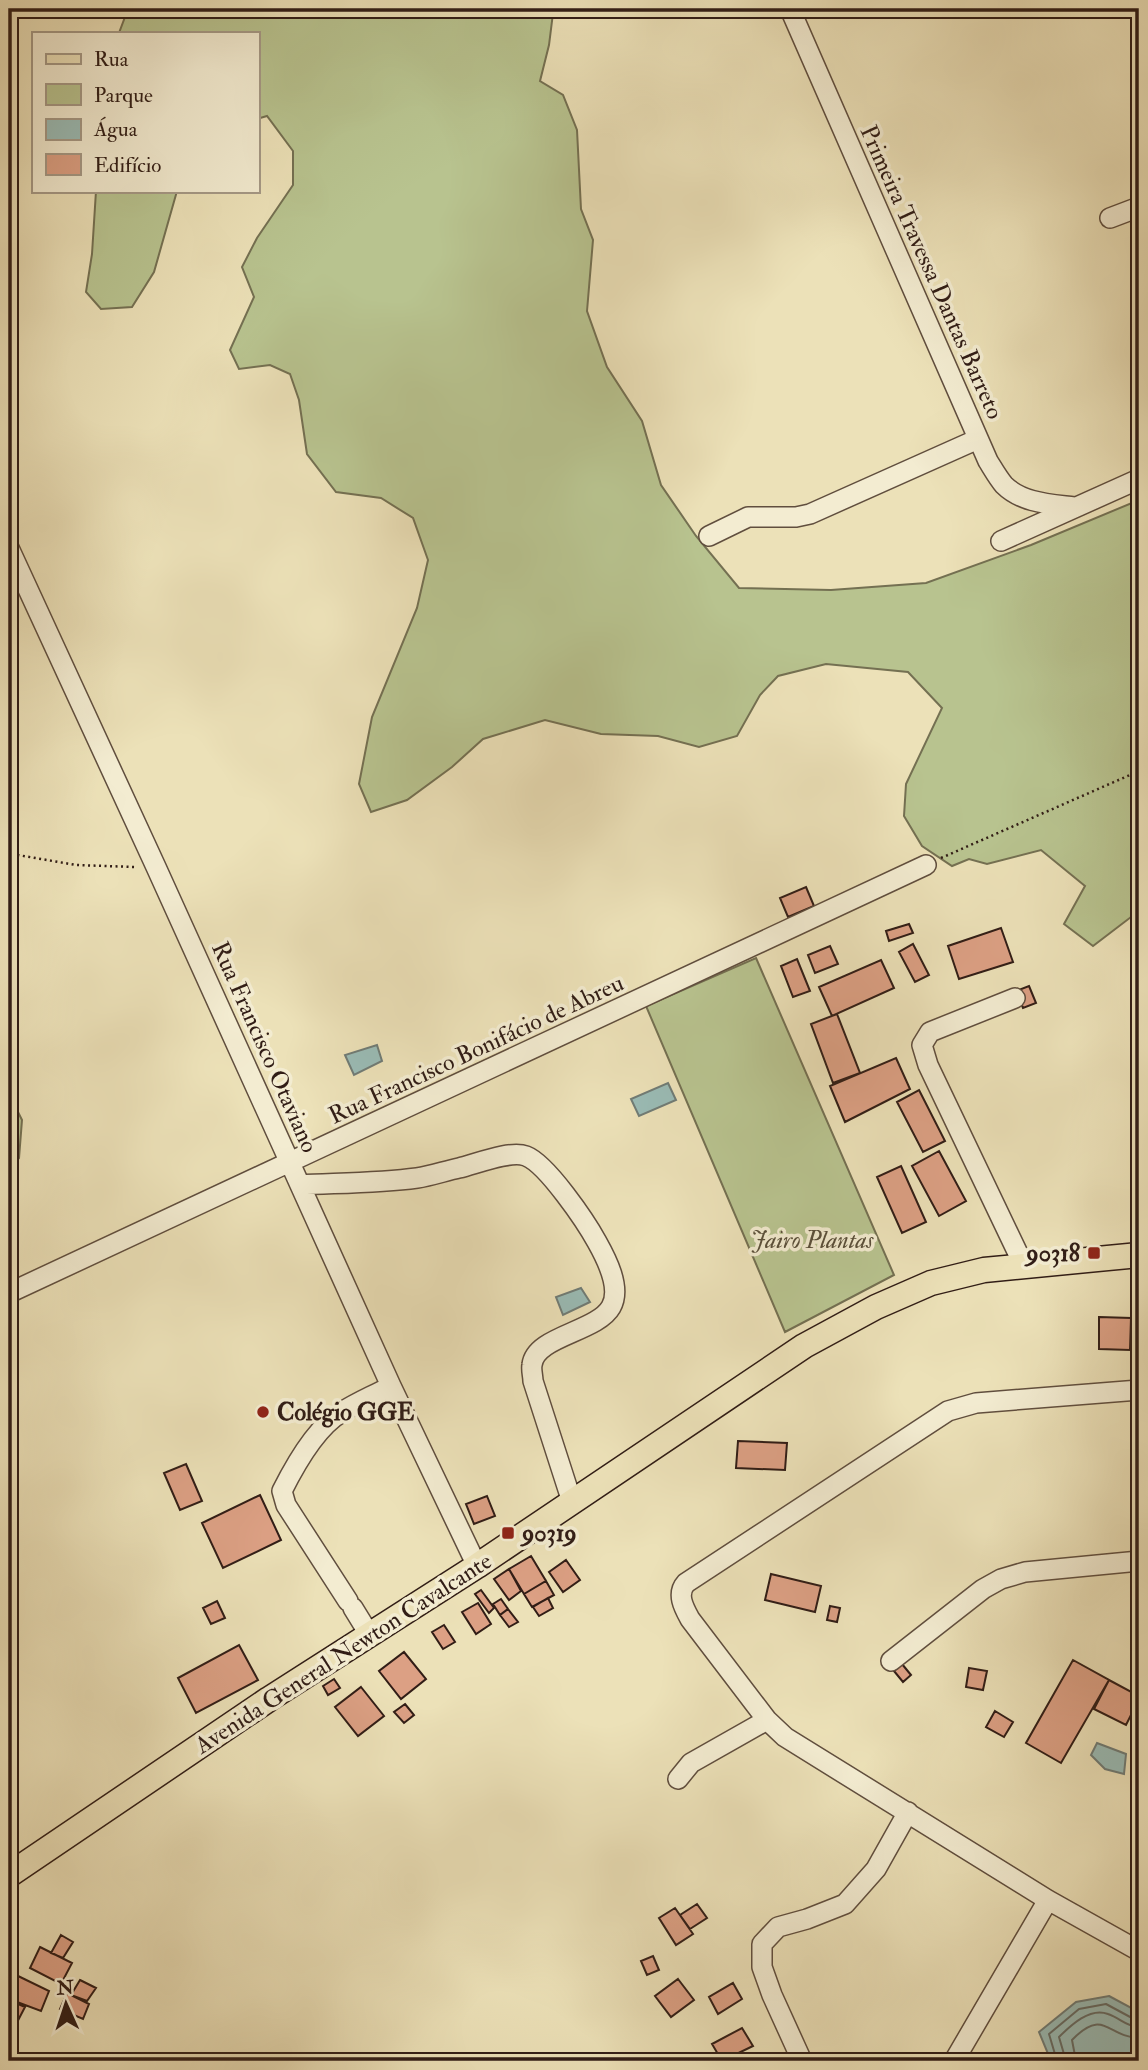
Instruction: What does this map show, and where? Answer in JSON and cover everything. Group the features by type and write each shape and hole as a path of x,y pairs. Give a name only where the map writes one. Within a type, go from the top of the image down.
{"main road":[{"name":"Avenida General Newton Cavalcante","path":"9,1875 269,1699 477,1566 804,1346 876,1307 931,1283 985,1270 1139,1255"}],"street":[{"name":"Primeira Travessa Dantas Barreto","path":"790,9 988,461 1005,485 1023,497 1074,507"},
{"path":"1110,218 1139,207"},
{"path":"709,536 748,517 796,517 810,514 978,439"},
{"path":"1001,541 1139,479"},
{"name":"Rua Francisco Otaviano","path":"9,548 391,1386 477,1566"},
{"name":"Rua Francisco Bonifácio de Abreu","path":"9,1293 926,865"},
{"path":"1015,998 930,1032 922,1045 928,1065 1024,1266"},
{"path":"300,1185 418,1178 510,1154 527,1156 562,1192 601,1249 612,1276 615,1294 611,1308 594,1322 537,1353 532,1364 533,1381 572,1502"},
{"path":"369,1634 286,1505 282,1491 322,1429 339,1413 391,1386"},
{"path":"1139,1390 976,1403 948,1411 681,1588 682,1602 691,1619 767,1720 785,1737 1048,1900 1139,1951"},
{"path":"891,1661 983,1589 1001,1579 1025,1572 1139,1561"},
{"path":"678,1779 691,1763 767,1720"},
{"path":"802,2061 762,1967 762,1944 778,1927 845,1904 876,1870 908,1812"},
{"path":"954,2061 1048,1900"}],"path":[{"path":"926,865 1139,771"},
{"path":"12,854 76,865 156,867"}],"green space":[{"path":"128,9 550,9 553,13 549,45 540,81 563,95 577,130 581,209 593,240 587,311 607,367 642,421 661,485 696,536 739,588 831,590 926,583 1031,545 1139,500 1139,903 1135,914 1093,946 1064,924 1085,886 1041,850 987,864 969,859 952,866 922,846 904,816 906,784 942,708 908,672 826,664 778,676 760,695 737,736 699,747 658,736 601,734 545,720 483,739 452,767 407,800 371,812 359,784 372,717 417,608 428,560 413,518 381,498 336,492 307,454 299,400 290,374 270,365 239,369 230,350 254,297 242,267 257,238 293,185 293,151 267,116 259,118 259,32 119,32"},
{"path":"96,192 177,192 154,272 132,307 101,309 86,292 92,254"},
{"name":"Jairo Plantas","path":"756,958 894,1275 785,1332 646,1006"},
{"path":"9,1094 22,1120 19,1158 9,1169"}],"water":[{"path":"377,1045 382,1061 354,1075 345,1055"},
{"path":"668,1083 676,1100 639,1116 631,1099"},
{"path":"581,1288 590,1302 563,1315 556,1297"},
{"path":"1097,1743 1126,1754 1124,1774 1105,1769 1091,1755"},
{"path":"1109,1996 1139,2012 1139,2061 1051,2061 1039,2032 1076,2002"}],"building":[{"path":"806,887 814,906 788,917 780,898"},
{"path":"909,924 913,933 889,941 886,931"},
{"path":"1001,928 1013,962 959,979 948,946"},
{"path":"913,944 929,975 915,982 899,952"},
{"path":"830,946 838,964 815,973 808,955"},
{"path":"797,959 810,991 793,997 781,966"},
{"path":"881,960 894,988 832,1016 819,987"},
{"path":"1029,986 1036,1003 1023,1008 1016,991"},
{"path":"837,1014 860,1073 833,1083 811,1024"},
{"path":"896,1058 910,1089 845,1122 830,1086"},
{"path":"919,1090 945,1141 923,1152 897,1102"},
{"path":"939,1151 966,1201 939,1216 912,1166"},
{"path":"901,1166 926,1222 902,1233 877,1177"},
{"path":"1099,1317 1131,1318 1130,1350 1099,1349"},
{"path":"738,1441 787,1443 785,1470 736,1468"},
{"path":"186,1464 202,1501 180,1510 164,1473"},
{"path":"260,1495 281,1540 223,1568 202,1523"},
{"path":"487,1496 495,1516 474,1524 466,1504"},
{"path":"531,1556 546,1581 524,1594 509,1569"},
{"path":"566,1560 580,1580 563,1592 549,1572"},
{"path":"509,1569 521,1591 509,1600 494,1579"},
{"path":"771,1574 821,1586 815,1612 765,1600"},
{"path":"546,1581 554,1595 532,1607 524,1594"},
{"path":"481,1590 494,1608 489,1613 475,1594"},
{"path":"548,1598 553,1608 539,1616 533,1607"},
{"path":"501,1599 508,1609 500,1615 493,1604"},
{"path":"217,1601 225,1618 211,1624 203,1608"},
{"path":"478,1603 491,1624 476,1634 462,1612"},
{"path":"830,1606 840,1608 837,1622 827,1620"},
{"path":"508,1609 518,1622 509,1627 500,1615"},
{"path":"444,1625 455,1642 443,1649 432,1632"},
{"path":"239,1645 258,1680 196,1713 178,1678"},
{"path":"404,1652 426,1679 401,1699 379,1671"},
{"path":"1073,1660 1109,1680 1061,1763 1026,1743"},
{"path":"902,1664 911,1675 903,1682 894,1671"},
{"path":"969,1668 987,1671 983,1690 966,1687"},
{"path":"334,1679 340,1688 328,1695 323,1686"},
{"path":"1109,1680 1139,1696 1126,1725 1094,1709"},
{"path":"361,1687 384,1716 358,1736 335,1707"},
{"path":"405,1704 414,1715 404,1723 394,1712"},
{"path":"995,1711 1013,1722 1004,1737 986,1727"},
{"path":"697,1904 707,1918 690,1929 680,1915"},
{"path":"675,1908 693,1934 676,1945 659,1918"},
{"path":"61,1935 73,1942 63,1958 51,1953"},
{"path":"40,1947 72,1963 61,1984 30,1968"},
{"path":"653,1956 659,1970 647,1975 641,1961"},
{"path":"16,1975 49,1991 41,2011 9,1999"},
{"path":"678,1979 694,2000 671,2017 655,1996"},
{"path":"80,1980 96,1988 87,2001 71,1995"},
{"path":"733,1983 742,1999 718,2014 709,1997"},
{"path":"67,1993 89,2004 83,2019 60,2009"},
{"path":"9,2000 25,2007 12,2032 9,2031"},
{"path":"742,2028 753,2046 722,2061 712,2044"}],"place":[{"name":"90318","path":"1094,1253"},
{"name":"Colégio GGE","path":"263,1412"},
{"name":"90319","path":"508,1533"}]}
